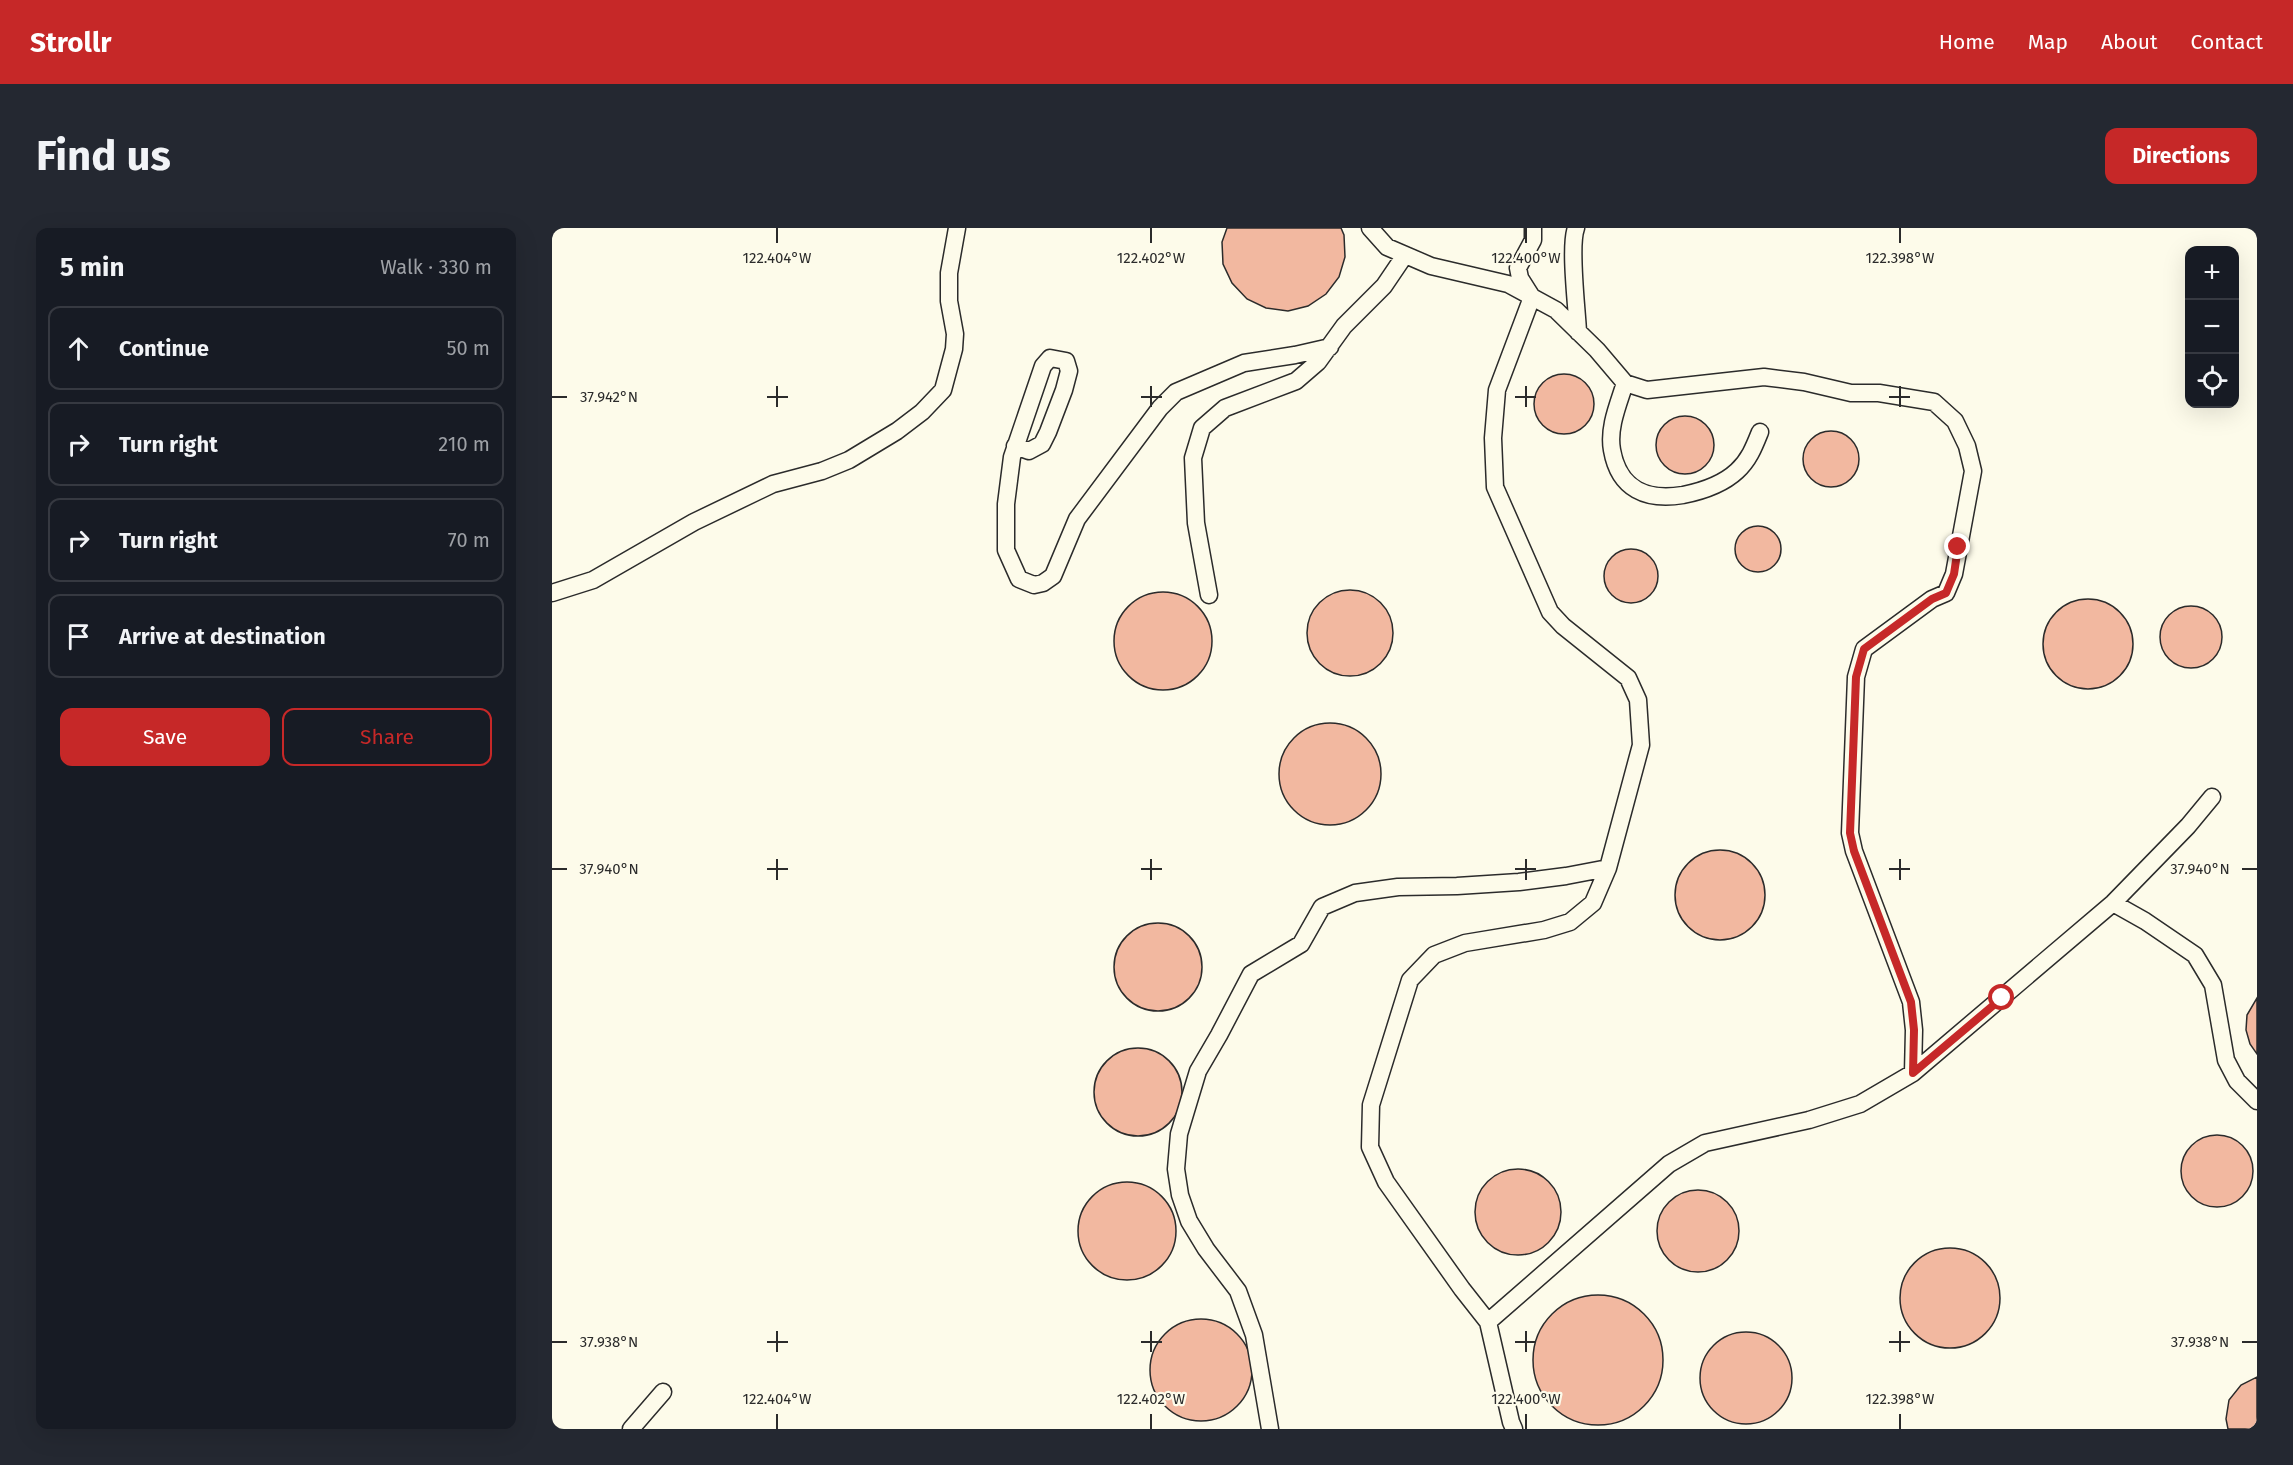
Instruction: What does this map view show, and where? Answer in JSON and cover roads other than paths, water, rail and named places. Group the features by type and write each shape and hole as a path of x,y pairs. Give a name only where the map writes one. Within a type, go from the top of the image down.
{"lane":[{"path":"552,594 593,580 694,522 774,484 822,471 849,460 897,431 922,412 943,390 952,360 955,334 949,301 949,273 957,228"},
{"path":"1370,228 1387,247 1405,255 1431,266 1508,284 1556,310 1597,350 1625,383 1647,390 1764,376 1851,393 1880,393 1934,402 1955,421 1967,446 1973,471 1954,574 1946,593 1932,599 1864,649 1856,677 1850,833 1854,851 1911,1002 1914,1030 1913,1073"},
{"path":"1532,297 1520,278 1518,268 1533,240 1533,228"},
{"path":"1576,228 1573,235 1573,250 1578,332"},
{"path":"1209,595 1196,523 1192,458 1202,428 1224,408 1296,381 1318,362 1344,326 1384,286 1405,255"},
{"path":"1514,1429 1510,1422 1488,1322 1386,1182 1370,1147 1371,1105 1410,980 1434,956 1465,943 1544,930 1570,922 1593,903 1608,868 1641,745 1638,700 1628,678 1563,626 1550,612 1495,487 1493,438 1497,390 1532,297"},
{"path":"1015,446 1029,451 1042,444 1064,390 1069,371 1066,361 1050,358 1043,366 1015,446 1012,457 1006,504 1006,550 1018,579 1034,585 1043,583 1053,576 1077,519 1160,408 1176,392 1244,363 1330,347"},
{"path":"1625,383 1614,418 1611,436 1612,451 1618,469 1629,486 1643,494 1654,497 1672,497 1700,492 1719,484 1737,471 1750,456 1760,432"},
{"path":"1488,1322 1669,1164 1706,1143 1809,1120 1860,1104 1913,1073 2113,903 2188,826 2212,797"},
{"path":"1270,1429 1254,1335 1238,1291 1206,1249 1189,1221 1180,1195 1176,1169 1179,1134 1198,1071 1220,1035 1251,974 1301,944 1322,907 1355,893 1398,887 1519,882 1608,868"},
{"path":"2113,903 2145,921 2195,956 2213,986 2226,1060 2237,1081 2257,1101"},
{"path":"631,1429 663,1392"}]}
